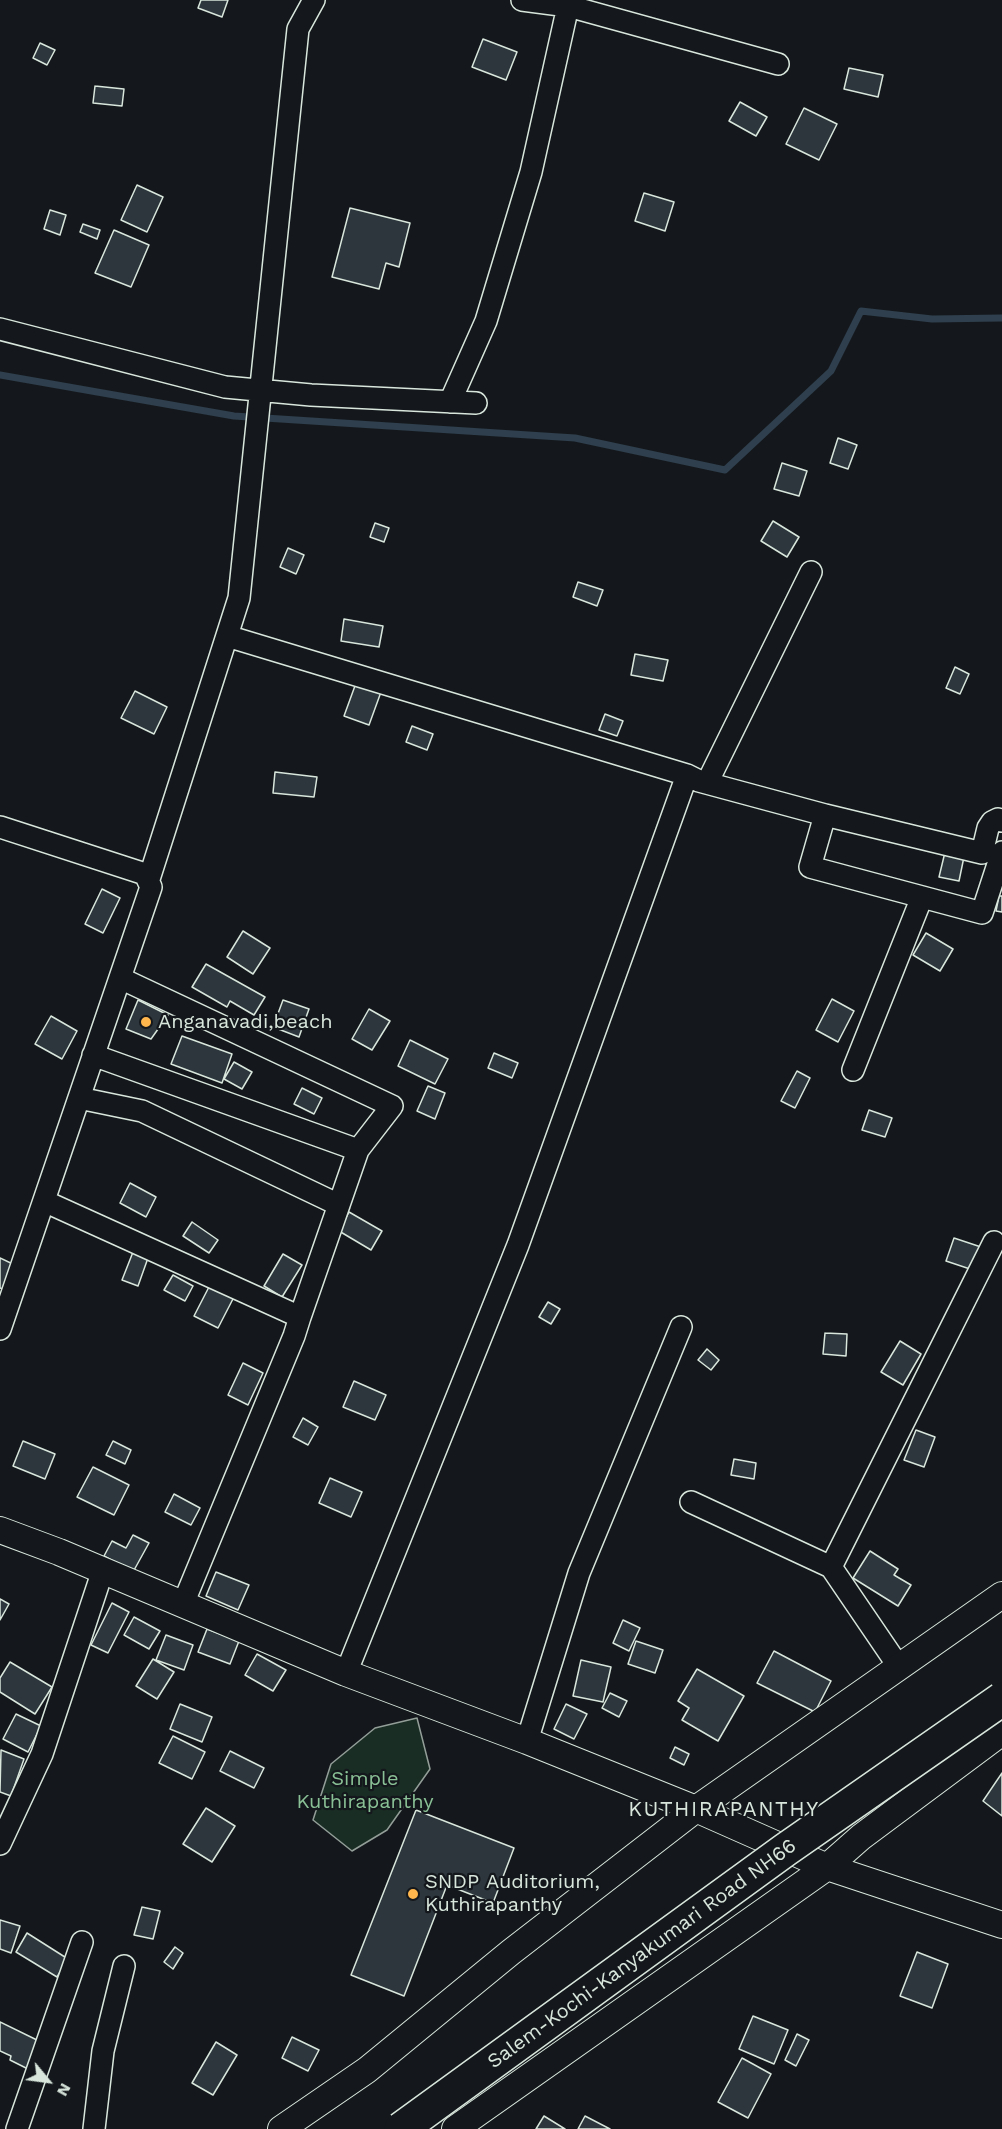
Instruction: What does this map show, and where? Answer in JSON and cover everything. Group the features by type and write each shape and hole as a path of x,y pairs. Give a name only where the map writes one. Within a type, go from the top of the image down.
{"highway":[{"name":"Salem-Kochi-Kanyakumari Road NH66","path":"401,2129 785,1850 1002,1699"}],"street":[{"path":"149,879 239,598 298,29 314,0"},
{"path":"522,0 570,3 778,64"},
{"path":"450,402 486,321 531,172 570,3"},
{"path":"0,329 225,387 311,395 476,403"},
{"path":"707,783 811,572"},
{"path":"227,636 707,783 825,815 982,852 988,828 992,822 1002,821"},
{"path":"346,1673 518,1245 687,775"},
{"path":"825,815 810,867 982,913 1002,852"},
{"path":"0,827 145,874 151,886 0,1329"},
{"path":"853,1070 922,897"},
{"path":"120,978 392,1106 358,1150 300,1317 183,1604"},
{"path":"93,1055 358,1150"},
{"path":"79,1098 142,1111 339,1205"},
{"path":"44,1201 300,1317"},
{"path":"831,1567 994,1242"},
{"path":"527,1741 579,1574 681,1327"},
{"path":"691,1502 831,1567 899,1667"},
{"path":"0,1530 103,1570 346,1673 527,1741 696,1809 827,1868 1002,1925"},
{"path":"0,1844 42,1754 103,1570"},
{"path":"280,2129 367,2070 511,1952 696,1809 1002,1595"},
{"path":"455,2129 827,1868 861,1837 1002,1732"},
{"path":"17,2129 82,1942"},
{"path":"94,2129 103,2051 124,1966"}],"green space":[{"name":"Simple Kuthirapanthy","path":"417,1718 430,1769 387,1830 352,1851 313,1820 331,1764 375,1728"}],"building":[{"path":"201,0 228,0 222,17 198,8"},
{"path":"483,39 517,52 506,80 472,67"},
{"path":"40,43 55,50 47,65 33,58"},
{"path":"849,68 883,75 878,97 844,89"},
{"path":"95,86 124,89 122,106 93,103"},
{"path":"740,102 767,117 756,136 729,121"},
{"path":"804,108 837,124 819,160 786,144"},
{"path":"137,185 163,197 147,232 121,220"},
{"path":"644,193 674,202 665,231 635,221"},
{"path":"350,208 410,223 399,267 386,263 379,289 332,277"},
{"path":"50,210 66,215 60,235 44,229"},
{"path":"83,224 100,230 97,239 80,232"},
{"path":"114,230 149,245 131,287 95,273"},
{"path":"838,438 857,445 848,469 830,463"},
{"path":"782,463 807,471 799,496 774,489"},
{"path":"773,521 799,537 787,557 761,541"},
{"path":"375,523 389,528 384,542 370,537"},
{"path":"288,548 304,555 296,574 280,567"},
{"path":"578,582 603,590 597,606 573,597"},
{"path":"344,619 383,626 379,647 341,641"},
{"path":"635,654 668,660 663,681 631,675"},
{"path":"955,667 969,674 960,694 946,688"},
{"path":"356,683 381,692 369,725 344,716"},
{"path":"135,691 167,707 154,734 121,718"},
{"path":"605,714 623,721 617,736 599,730"},
{"path":"412,726 433,734 427,750 406,742"},
{"path":"275,772 317,777 314,797 273,793"},
{"path":"946,848 965,852 959,881 939,877"},
{"path":"102,889 120,898 103,933 85,924"},
{"path":"999,896 1002,896 1002,912 996,911"},
{"path":"243,931 270,948 253,974 227,957"},
{"path":"926,933 953,949 940,971 913,955"},
{"path":"206,964 265,997 254,1015 230,1001 227,1007 192,987"},
{"path":"832,999 854,1011 838,1042 816,1030"},
{"name":"Anganavadi,beach","path":"138,1000 168,1015 151,1039 126,1029"},
{"path":"283,1000 309,1009 299,1037 273,1027"},
{"path":"369,1009 390,1021 372,1050 352,1039"},
{"path":"51,1016 77,1031 62,1059 35,1044"},
{"path":"182,1036 232,1054 222,1083 171,1064"},
{"path":"410,1040 448,1059 435,1084 398,1066"},
{"path":"494,1053 518,1063 512,1078 488,1068"},
{"path":"234,1062 252,1072 242,1089 224,1079"},
{"path":"797,1071 810,1078 795,1108 781,1101"},
{"path":"428,1086 445,1093 435,1119 417,1111"},
{"path":"302,1088 322,1098 314,1114 294,1104"},
{"path":"869,1110 892,1118 885,1137 862,1130"},
{"path":"130,1183 156,1197 146,1217 120,1203"},
{"path":"349,1212 382,1231 371,1250 339,1231"},
{"path":"192,1222 218,1240 209,1253 183,1236"},
{"path":"954,1238 987,1249 979,1272 946,1261"},
{"path":"133,1252 148,1258 138,1286 122,1280"},
{"path":"283,1254 302,1265 282,1297 264,1286"},
{"path":"0,1258 17,1266 5,1290 0,1288"},
{"path":"173,1275 193,1286 185,1301 164,1290"},
{"path":"211,1283 235,1295 218,1328 194,1316"},
{"path":"548,1302 560,1309 551,1324 539,1317"},
{"path":"825,1333 847,1334 846,1356 823,1354"},
{"path":"900,1341 921,1354 903,1385 881,1372"},
{"path":"707,1349 719,1360 711,1370 698,1360"},
{"path":"243,1363 263,1373 248,1405 228,1395"},
{"path":"354,1381 386,1395 375,1420 343,1407"},
{"path":"303,1418 318,1427 308,1445 293,1437"},
{"path":"916,1430 935,1437 924,1467 904,1460"},
{"path":"23,1441 55,1454 45,1479 13,1466"},
{"path":"113,1441 131,1450 125,1464 106,1455"},
{"path":"734,1459 756,1463 754,1479 731,1475"},
{"path":"93,1467 129,1485 114,1515 77,1497"},
{"path":"330,1478 362,1492 351,1517 319,1503"},
{"path":"174,1494 200,1508 191,1525 165,1512"},
{"path":"133,1535 149,1543 133,1572 104,1556 112,1541 126,1548"},
{"path":"870,1551 898,1569 894,1575 911,1585 898,1606 853,1578"},
{"path":"216,1572 249,1585 238,1610 206,1596"},
{"path":"0,1599 9,1604 0,1620"},
{"path":"112,1603 129,1612 108,1653 91,1645"},
{"path":"134,1617 160,1631 149,1649 124,1635"},
{"path":"623,1620 640,1628 629,1651 613,1643"},
{"path":"207,1629 239,1641 230,1664 198,1652"},
{"path":"166,1635 193,1645 184,1670 156,1660"},
{"path":"636,1641 663,1650 655,1673 628,1664"},
{"path":"774,1651 831,1681 815,1712 757,1683"},
{"path":"257,1654 286,1670 273,1691 245,1675"},
{"path":"153,1659 174,1672 157,1699 136,1686"},
{"path":"581,1660 611,1667 603,1702 573,1696"},
{"path":"10,1662 52,1687 35,1714 0,1692 0,1678"},
{"path":"697,1669 744,1696 718,1741 682,1720 689,1708 678,1701"},
{"path":"610,1693 627,1701 619,1717 602,1708"},
{"path":"180,1704 212,1717 202,1742 170,1729"},
{"path":"566,1704 587,1714 574,1739 554,1729"},
{"path":"16,1714 41,1726 28,1752 3,1739"},
{"path":"173,1736 205,1752 192,1779 159,1763"},
{"path":"675,1747 689,1754 684,1765 670,1758"},
{"path":"1,1750 24,1759 11,1796 0,1792"},
{"path":"230,1751 264,1768 254,1788 220,1771"},
{"path":"1002,1773 1002,1816 983,1801"},
{"path":"206,1808 235,1826 212,1862 183,1844"},
{"name":"SNDP Auditorium, Kuthirapanthy","path":"416,1810 514,1848 493,1903 447,1885 404,1996 351,1975"},
{"path":"142,1907 160,1911 153,1939 134,1935"},
{"path":"0,1920 20,1926 11,1953 0,1949"},
{"path":"27,1933 68,1959 57,1977 16,1952"},
{"path":"175,1947 183,1953 173,1969 164,1962"},
{"path":"917,1952 948,1964 932,2008 900,1996"},
{"path":"753,2016 788,2030 774,2064 739,2049"},
{"path":"0,2022 41,2042 28,2069 10,2060 11,2056 0,2051"},
{"path":"797,2034 809,2040 796,2066 785,2060"},
{"path":"292,2037 319,2050 308,2071 282,2058"},
{"path":"216,2042 237,2055 213,2095 192,2083"},
{"path":"742,2058 771,2074 748,2118 718,2102"},
{"path":"544,2116 565,2129 536,2129"},
{"path":"585,2116 610,2129 578,2129"}],"waterway":[{"path":"0,375 234,416 575,438 725,470 831,371 861,311 932,319 1002,318"}],"place":[{"name":"Anganavadi,beach","path":"146,1022"},
{"name":"SNDP Auditorium, Kuthirapanthy","path":"413,1894"}],"district":[{"name":"KUTHIRAPANTHY","path":"724,1810"}]}
